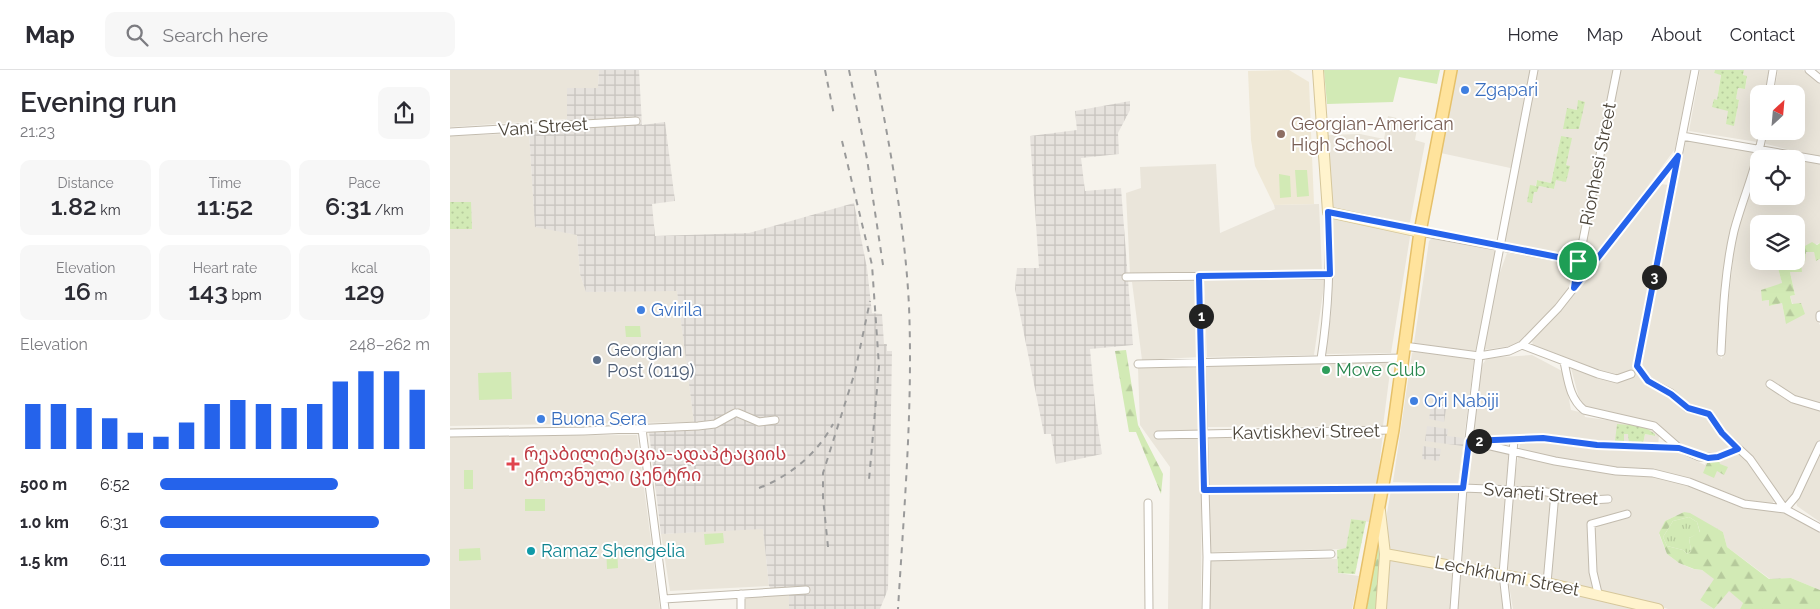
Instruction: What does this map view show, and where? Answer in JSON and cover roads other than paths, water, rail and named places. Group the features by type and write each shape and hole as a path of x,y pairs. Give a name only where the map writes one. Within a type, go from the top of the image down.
{"main road":[{"path":"1360,609 1394,430 1420,232 1451,70"}],"street":[{"path":"1318,70 1328,212 1330,274 1328,317 1321,359"},
{"path":"1454,609 1463,488 1479,356 1534,70"},
{"name":"Rionhesi Street","path":"1574,288 1617,70"},
{"path":"1695,70 1637,366 1648,381 1671,394 1688,408 1709,414 1722,433 1750,459 1785,509"},
{"path":"1770,85 1773,70"},
{"path":"1809,70 1820,79"},
{"name":"Vani Street","path":"450,132 636,121"},
{"path":"1682,136 1760,148 1820,160"},
{"path":"1721,352 1730,251 1741,206 1761,140"},
{"path":"1404,346 1479,356 1509,351 1522,345 1574,288 1678,156"},
{"path":"1328,212 1420,232 1578,261"},
{"path":"1126,277 1330,274"},
{"path":"1199,276 1207,557 1206,609"},
{"path":"1522,345 1564,362 1617,379 1630,374"},
{"path":"1138,364 1202,361 1402,358"},
{"path":"1564,362 1570,390 1577,404 1584,410 1654,426 1679,448"},
{"path":"1770,384 1792,400 1820,407"},
{"path":"450,433 642,429 715,424 736,413 759,422 775,420"},
{"path":"642,429 665,609"},
{"name":"Kavtiskhevi Street","path":"1158,435 1394,430"},
{"path":"1469,441 1543,438 1597,445 1679,448 1708,458 1718,457 1738,449"},
{"path":"1507,609 1503,574 1514,440"},
{"path":"1469,441 1514,452 1616,471 1653,473 1689,482 1744,504 1785,509 1820,528"},
{"path":"1785,509 1796,496 1820,445"},
{"name":"Svaneti Street","path":"1204,490 1384,487 1509,489 1554,493 1591,500 1608,499"},
{"path":"1547,583 1554,493"},
{"path":"1148,503 1149,609"},
{"path":"1380,510 1385,554 1380,609"},
{"path":"1598,593 1592,572 1591,524 1617,515 1627,514"},
{"path":"1207,557 1331,554"},
{"name":"Lechkhumi Street","path":"1385,554 1503,574 1598,593 1658,609"},
{"path":"664,599 806,590"},
{"path":"741,594 741,609"}],"railway":[{"path":"825,70 834,115"},
{"path":"849,70 867,159 883,265"},
{"path":"875,70 900,217 909,306 909,420 898,609"},
{"path":"842,141 872,265 879,366 869,480"},
{"path":"828,547 823,498 823,473 855,372 870,301"},
{"path":"759,488 781,477 802,463 819,445 833,424"}],"place":[{"name":"Zgapari","path":"1465,90"},
{"name":"Georgian-American High School","path":"1281,134"},
{"name":"Gvirila","path":"641,310"},
{"name":"Georgian Post (0119)","path":"597,360"},
{"name":"Move Club","path":"1326,370"},
{"name":"Ori Nabiji","path":"1414,401"},
{"name":"Buona Sera","path":"541,419"},
{"name":"რეაბილიტაცია-ადაპტაციის ეროვნული ცენტრი","path":"513,464"},
{"name":"Ramaz Shengelia","path":"531,551"}]}
